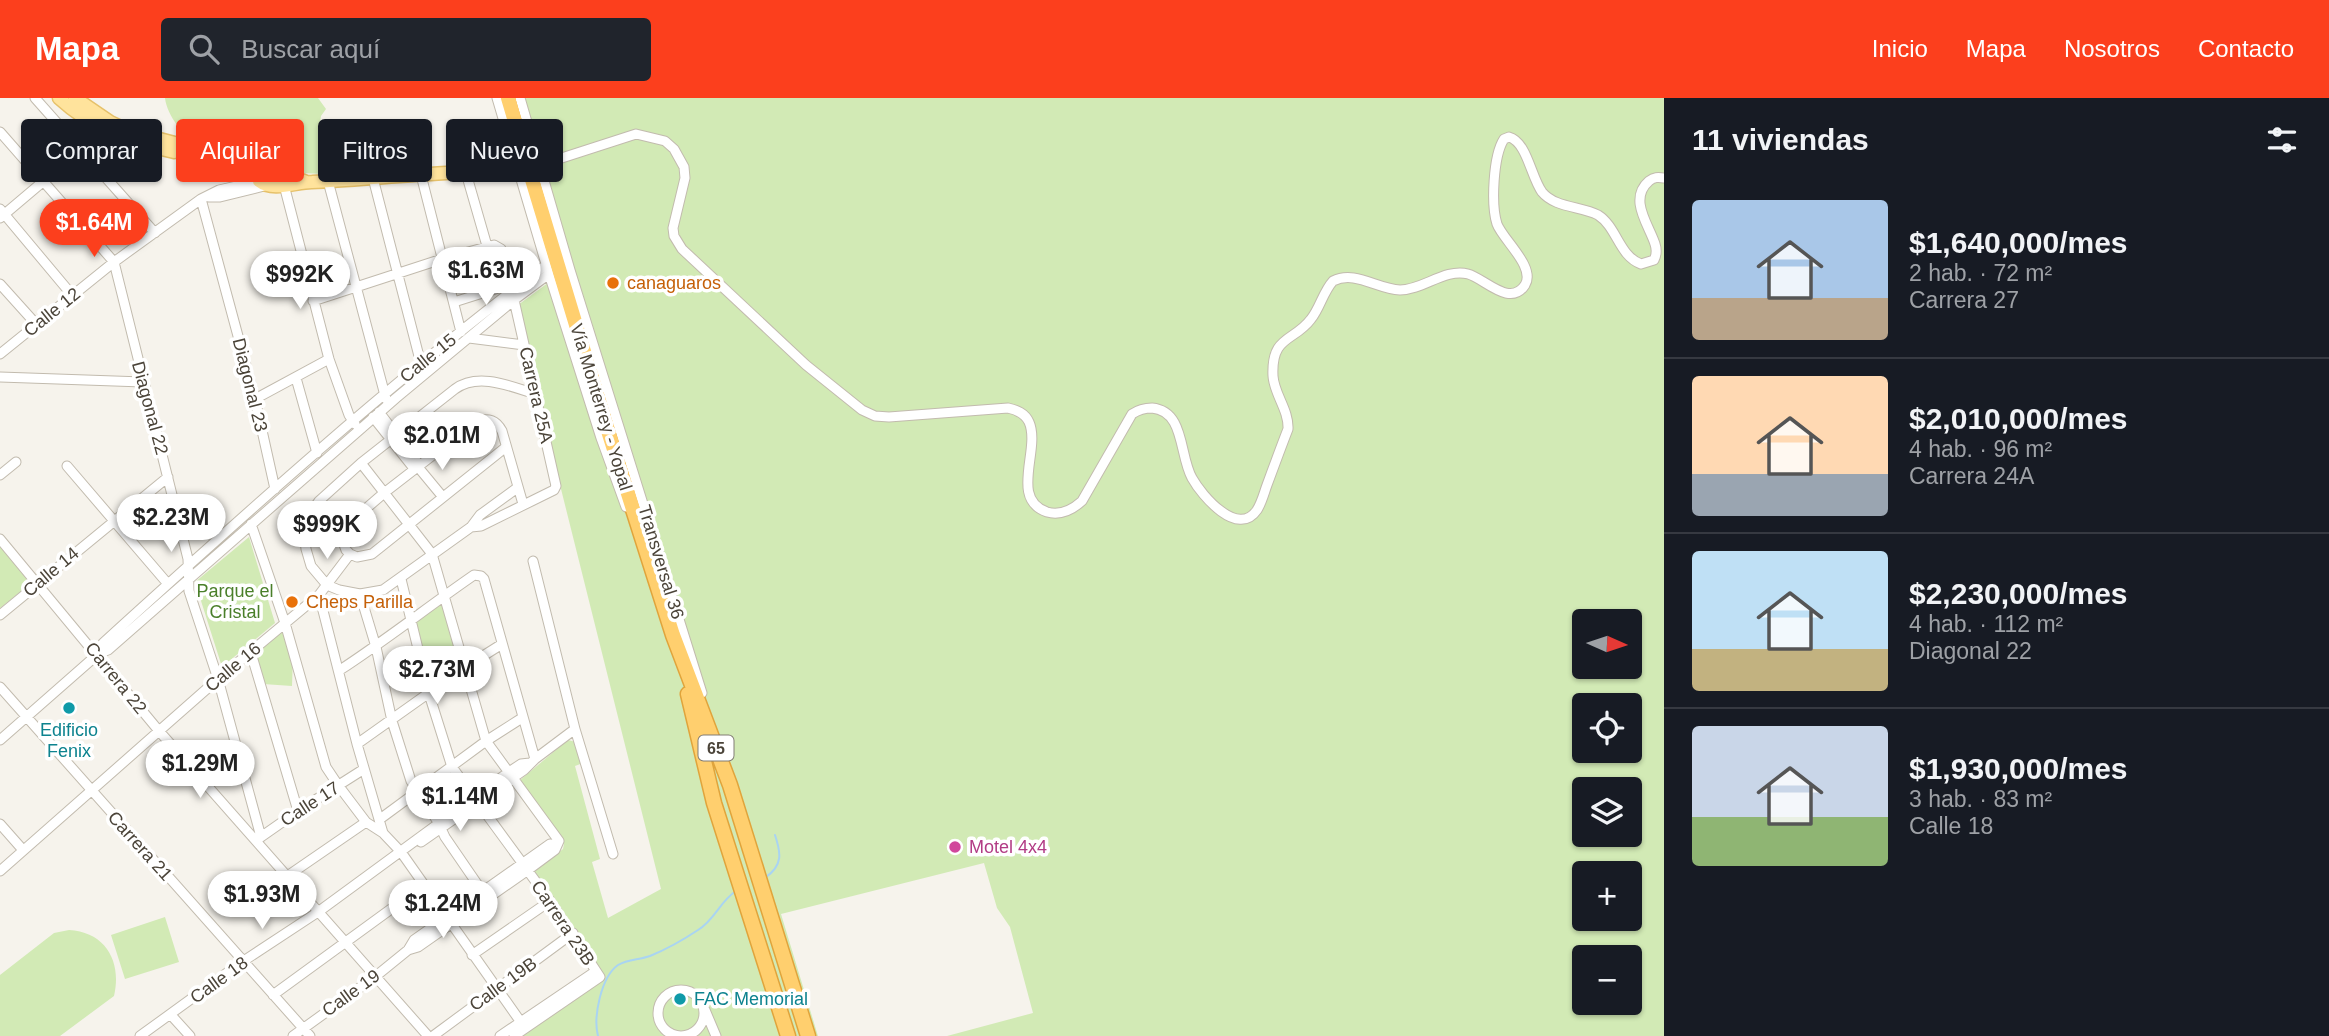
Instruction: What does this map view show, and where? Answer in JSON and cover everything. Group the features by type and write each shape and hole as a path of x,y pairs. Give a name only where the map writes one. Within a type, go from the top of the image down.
{"highway":[{"name":"Vía Monterrey - Yopal","path":"508,98 514,119"},
{"name":"Vía Monterrey - Yopal","path":"533,182 673,635 730,785 808,1036"},
{"name":"Vía Monterrey - Yopal","path":"673,635 715,803 788,1036"}],"main road":[{"path":"59,98 88,119"},
{"path":"75,98 110,122 129,131 176,143"},
{"path":"275,182 284,185 318,181"}],"street":[{"path":"35,98 54,119"},
{"name":"Transversal 36","path":"498,98 507,119"},
{"name":"Transversal 36","path":"520,98 523,119"},
{"path":"0,132 21,156"},
{"path":"563,157 636,134 665,141 680,157 684,167 685,178 673,228 674,236 682,249 806,365 862,410 889,418 1008,408 1019,411 1028,419 1032,432 1027,484 1033,502 1039,508 1051,513 1062,513 1082,501 1132,415 1138,410 1156,409 1165,411 1173,419 1193,480 1212,502 1237,520 1248,518 1259,507 1288,429 1273,374 1277,351 1283,342 1313,317 1333,281 1348,276 1399,290 1457,273 1468,274 1507,293 1520,290 1524,286 1527,279 1523,261 1503,234 1494,208 1499,153 1504,139 1509,137 1520,142 1545,195 1600,217 1628,256 1641,264 1654,260 1656,246 1642,216 1640,198 1646,184 1657,177 1664,178"},
{"path":"42,182 1,214 72,295"},
{"path":"44,182 114,262"},
{"path":"111,182 155,233"},
{"name":"Calle 12","path":"0,354 114,262 205,198 219,190 249,182"},
{"path":"328,182 384,395 389,404"},
{"path":"374,182 421,363"},
{"path":"423,182 460,331"},
{"path":"313,302 487,246 469,182"},
{"name":"Transversal 36","path":"531,182 547,270 614,479 655,578"},
{"name":"Transversal 36","path":"534,182 730,785"},
{"path":"284,185 328,359 356,426"},
{"name":"Diagonal 23","path":"205,198 275,489"},
{"name":"Carrera 25A","path":"487,246 498,245 501,249 556,481 554,490 523,504"},
{"name":"Diagonal 22","path":"114,262 168,477 188,565 189,591 218,679 259,839"},
{"name":"Calle 15","path":"0,740 98,654 108,650 251,524 356,426 384,395 421,363 513,291 547,270"},
{"path":"0,284 36,324"},
{"path":"454,302 513,291"},
{"name":"Calle 15","path":"98,654 103,643 188,565 317,453 376,415 456,349 513,291"},
{"path":"469,338 524,345"},
{"path":"451,339 456,349"},
{"path":"254,399 328,359"},
{"path":"0,377 143,382"},
{"path":"296,378 317,453"},
{"path":"517,488 480,515 471,527 383,590 360,594 339,590 327,585 311,566 304,532 309,515 318,501 455,388 470,381 500,383 535,394"},
{"path":"376,415 393,438 417,461 418,467 442,496"},
{"path":"471,527 481,526 523,504 502,431 498,423 491,420 477,421 384,493 347,525 342,539 350,554 372,554 506,447"},
{"path":"0,475 16,462"},
{"path":"361,463 432,554 486,741 511,775"},
{"path":"67,466 168,584"},
{"name":"Calle 14","path":"0,615 168,477"},
{"path":"251,524 285,623 326,767 366,822 383,833 401,852 522,1025"},
{"name":"Carrera 22","path":"0,539 159,730 259,839 286,877 431,1036"},
{"name":"Calle 16","path":"0,871 159,730 319,595 350,554"},
{"path":"533,561 575,729 613,854"},
{"path":"340,670 478,574 484,579 532,761"},
{"name":"Carrera 23B","path":"401,579 429,694 452,766 573,933 598,974 522,1025"},
{"path":"360,594 376,647 392,721 411,781 482,891"},
{"path":"319,595 383,833"},
{"path":"357,744 502,644"},
{"path":"251,653 298,811"},
{"name":"Carrera 21","path":"0,687 306,1032"},
{"path":"380,819 486,741 522,718"},
{"name":"Calle 18","path":"141,1036 401,852 409,850 575,729"},
{"name":"Calle 17","path":"259,839 364,769"},
{"name":"Calle 19","path":"293,1036 306,1032 408,950 414,940 448,921 525,867 550,844 555,845 559,841 511,775"},
{"path":"286,877 366,822"},
{"path":"0,824 23,850"},
{"name":"Calle 19","path":"448,921 482,891 525,867"},
{"path":"472,955 550,901"},
{"path":"273,995 391,909"},
{"name":"Calle 19B","path":"431,1036 573,933"},
{"path":"662,1036 657,1012 659,1003 664,995 672,991 685,990 694,993 701,1000 716,1036"},
{"path":"658,1021 668,1032 685,1035 702,1024 705,1009"},
{"path":"171,1015 190,1036"},
{"path":"499,1036 522,1025"},
{"path":"513,1036 522,1025"}],"green space":[{"path":"165,98 318,98 326,109 318,119 318,173 304,173 304,119 176,119 176,123"},
{"path":"507,98 1664,98 1664,1036 947,1036 1033,1013 1010,927 997,908 984,863 781,914 818,1036 506,1036 599,972 533,872 563,849 564,844 519,781 568,740 576,742 583,763 575,766 600,859 592,862 608,918 661,889 518,305 560,274 532,182 563,182 563,119 513,119"},
{"name":"Parque el Cristal","path":"249,537 275,623 222,667 195,582"},
{"path":"0,544 33,582 0,608"},
{"path":"443,600 461,668 431,690 414,619"},
{"path":"284,626 293,656 292,686 263,684 254,654"},
{"path":"165,917 179,962 125,979 111,935"},
{"path":"69,930 93,936 108,951 116,972 114,996 60,1036 0,1036 0,975 54,933"}],"waterway":[{"path":"766,877 778,863 779,847 775,835"},
{"path":"598,1036 600,998 612,971 622,963 650,956 692,934 704,926 736,891"}],"place":[{"name":"canaguaros","path":"613,283"},
{"name":"Cheps Parilla","path":"292,602"},
{"name":"Edificio Fenix","path":"69,708"},
{"name":"Motel 4x4","path":"955,847"},
{"name":"FAC Memorial","path":"680,999"}]}
